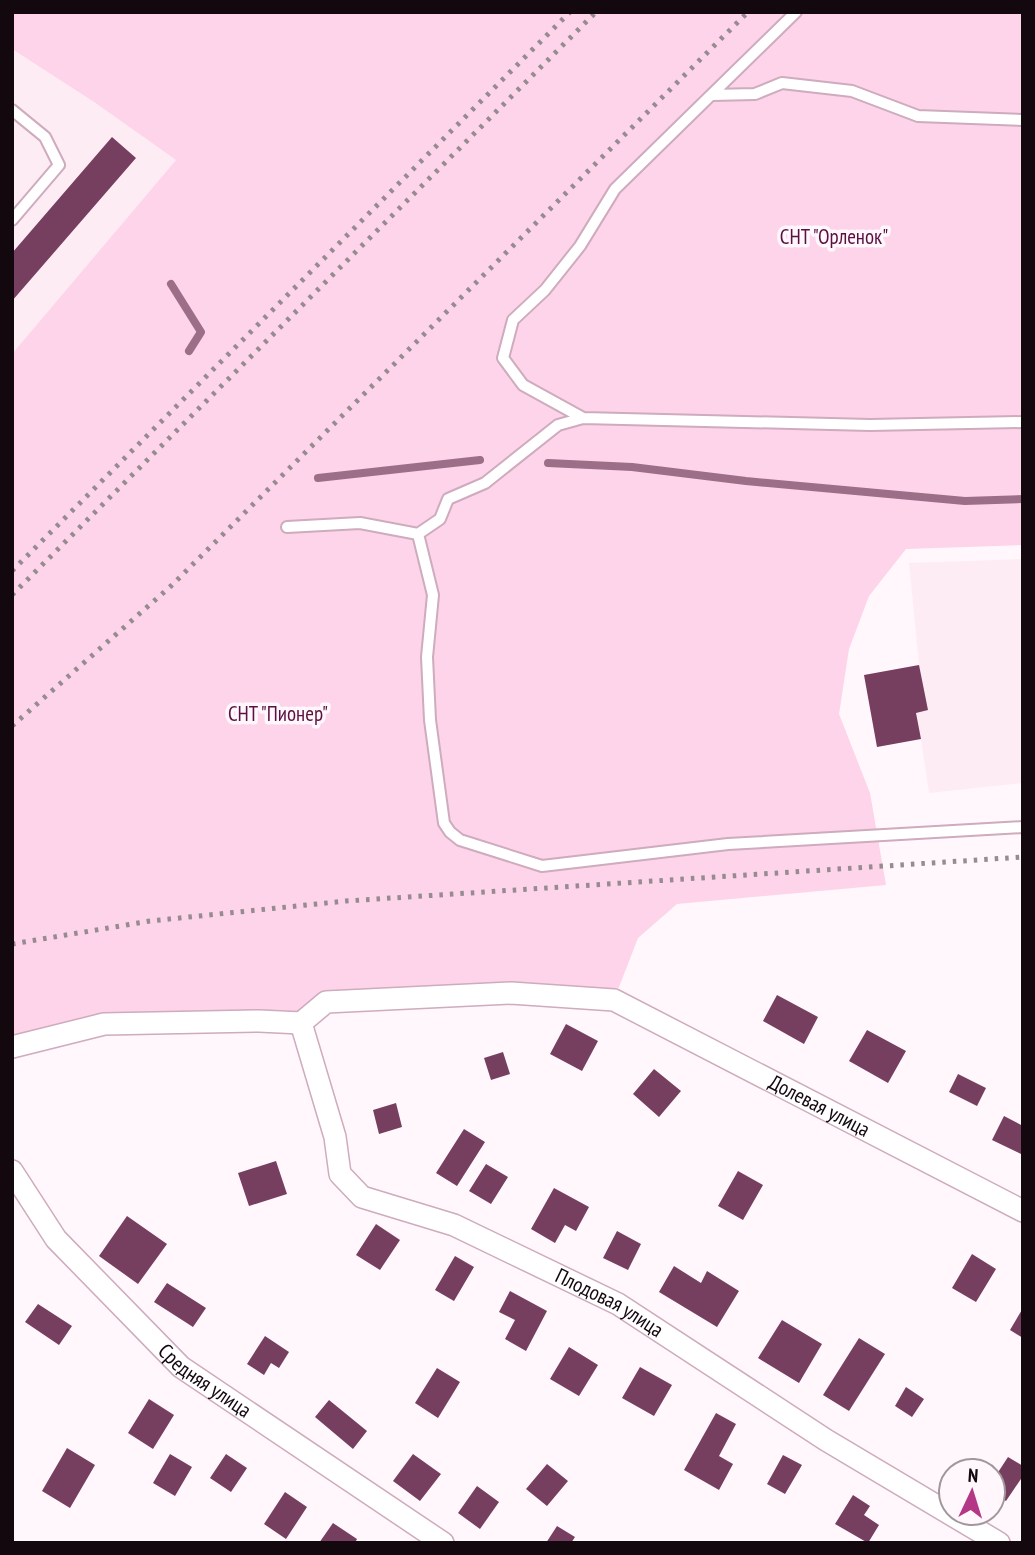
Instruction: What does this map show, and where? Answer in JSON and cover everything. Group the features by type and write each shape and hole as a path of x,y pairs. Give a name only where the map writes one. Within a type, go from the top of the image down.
{"street":[{"name":"Долевая улица","path":"301,1023 326,1002 511,993 614,999 1023,1211"},
{"path":"12,1046 104,1024 259,1021 301,1023"},
{"name":"Плодовая улица","path":"301,1023 335,1137 340,1174 362,1197 454,1225 618,1304 826,1440 999,1543"},
{"name":"Средняя улица","path":"12,1171 56,1239 181,1367 443,1543"}],"lane":[{"path":"583,418 523,385 503,358 513,320 545,290 580,246 615,189 796,12"},
{"path":"712,96 755,94 782,83 852,92 918,116 1023,120"},
{"path":"12,110 45,137 59,165 12,220"},
{"path":"287,527 360,523 418,534 440,519 448,499 485,483 558,425 583,418 870,425 1023,422"},
{"path":"418,534 433,595 427,657 430,720 444,823 450,832 460,839 542,866 728,844 1023,827"}],"shaded area":[{"path":"12,49 176,160 12,354"},
{"path":"1023,559 1023,783 929,793 921,739 877,747 864,675 919,665 909,563"}],"green space":[{"path":"12,12 1023,12 1023,545 906,549 869,596 849,649 839,714 870,793 886,885 677,904 638,938 614,1000 326,1002 301,1023 104,1024 12,1047 12,354 176,160 12,49"}],"building":[{"path":"112,137 136,158 12,301 12,253"},
{"path":"919,665 928,710 916,713 921,739 877,747 864,675"},
{"path":"777,995 818,1017 804,1044 763,1021"},
{"path":"566,1024 598,1041 582,1071 550,1054"},
{"path":"867,1030 906,1051 888,1083 849,1061"},
{"path":"503,1052 510,1074 491,1080 484,1058"},
{"path":"654,1069 681,1091 659,1117 633,1094"},
{"path":"958,1074 986,1088 977,1106 949,1092"},
{"path":"396,1103 402,1127 379,1134 373,1110"},
{"path":"1004,1116 1023,1126 1023,1155 992,1140"},
{"path":"464,1129 485,1142 457,1186 436,1173"},
{"path":"276,1161 287,1194 249,1206 238,1173"},
{"path":"486,1164 508,1177 491,1204 469,1191"},
{"path":"738,1171 763,1185 743,1220 718,1206"},
{"path":"554,1188 589,1207 576,1231 565,1225 555,1243 531,1229"},
{"path":"127,1216 167,1244 138,1284 99,1256"},
{"path":"376,1224 400,1240 380,1270 356,1255"},
{"path":"617,1231 641,1244 628,1270 603,1258"},
{"path":"972,1254 996,1269 976,1302 952,1288"},
{"path":"455,1256 474,1267 454,1301 435,1290"},
{"path":"674,1266 701,1283 707,1271 739,1291 717,1327 659,1292"},
{"path":"167,1283 206,1308 193,1327 154,1302"},
{"path":"510,1291 547,1311 526,1351 505,1339 515,1320 499,1312"},
{"path":"38,1304 72,1326 59,1345 25,1322"},
{"path":"1023,1308 1023,1338 1010,1330"},
{"path":"782,1320 822,1344 799,1383 758,1358"},
{"path":"265,1336 289,1352 279,1368 271,1363 264,1375 247,1364"},
{"path":"859,1338 885,1354 849,1411 823,1395"},
{"path":"569,1347 598,1365 579,1396 550,1379"},
{"path":"640,1367 672,1385 654,1416 622,1398"},
{"path":"437,1368 460,1382 438,1418 415,1403"},
{"path":"906,1387 924,1399 912,1417 895,1406"},
{"path":"149,1399 174,1415 153,1449 128,1433"},
{"path":"329,1400 367,1431 353,1449 315,1417"},
{"path":"716,1413 736,1424 719,1456 733,1464 719,1490 684,1470"},
{"path":"67,1448 95,1465 70,1508 42,1491"},
{"path":"170,1454 192,1467 175,1496 153,1483"},
{"path":"226,1454 247,1468 231,1492 210,1478"},
{"path":"413,1454 441,1474 420,1501 393,1481"},
{"path":"783,1455 802,1465 785,1494 767,1484"},
{"path":"1007,1459 1023,1466 1023,1476 1007,1500"},
{"path":"547,1464 568,1481 547,1506 526,1489"},
{"path":"477,1486 499,1502 480,1529 458,1513"},
{"path":"285,1492 307,1507 286,1539 264,1524"},
{"path":"853,1495 870,1506 864,1515 879,1525 868,1543 835,1524"},
{"path":"333,1523 357,1539 355,1543 319,1543"},
{"path":"557,1526 575,1537 571,1543 546,1543"}],"waterway":[{"path":"171,284 201,332 189,351"},
{"path":"318,478 480,460"},
{"path":"548,463 632,467 746,481 965,501 1023,499"}],"railway":[{"path":"12,571 570,12"},
{"path":"12,595 596,12"},
{"path":"12,726 171,586 748,12"},
{"path":"12,944 150,921 346,901 1023,857"}],"park label":[{"name":"СНТ \"Орленок\"","path":"834,237"},
{"name":"СНТ \"Пионер\"","path":"278,714"}]}
